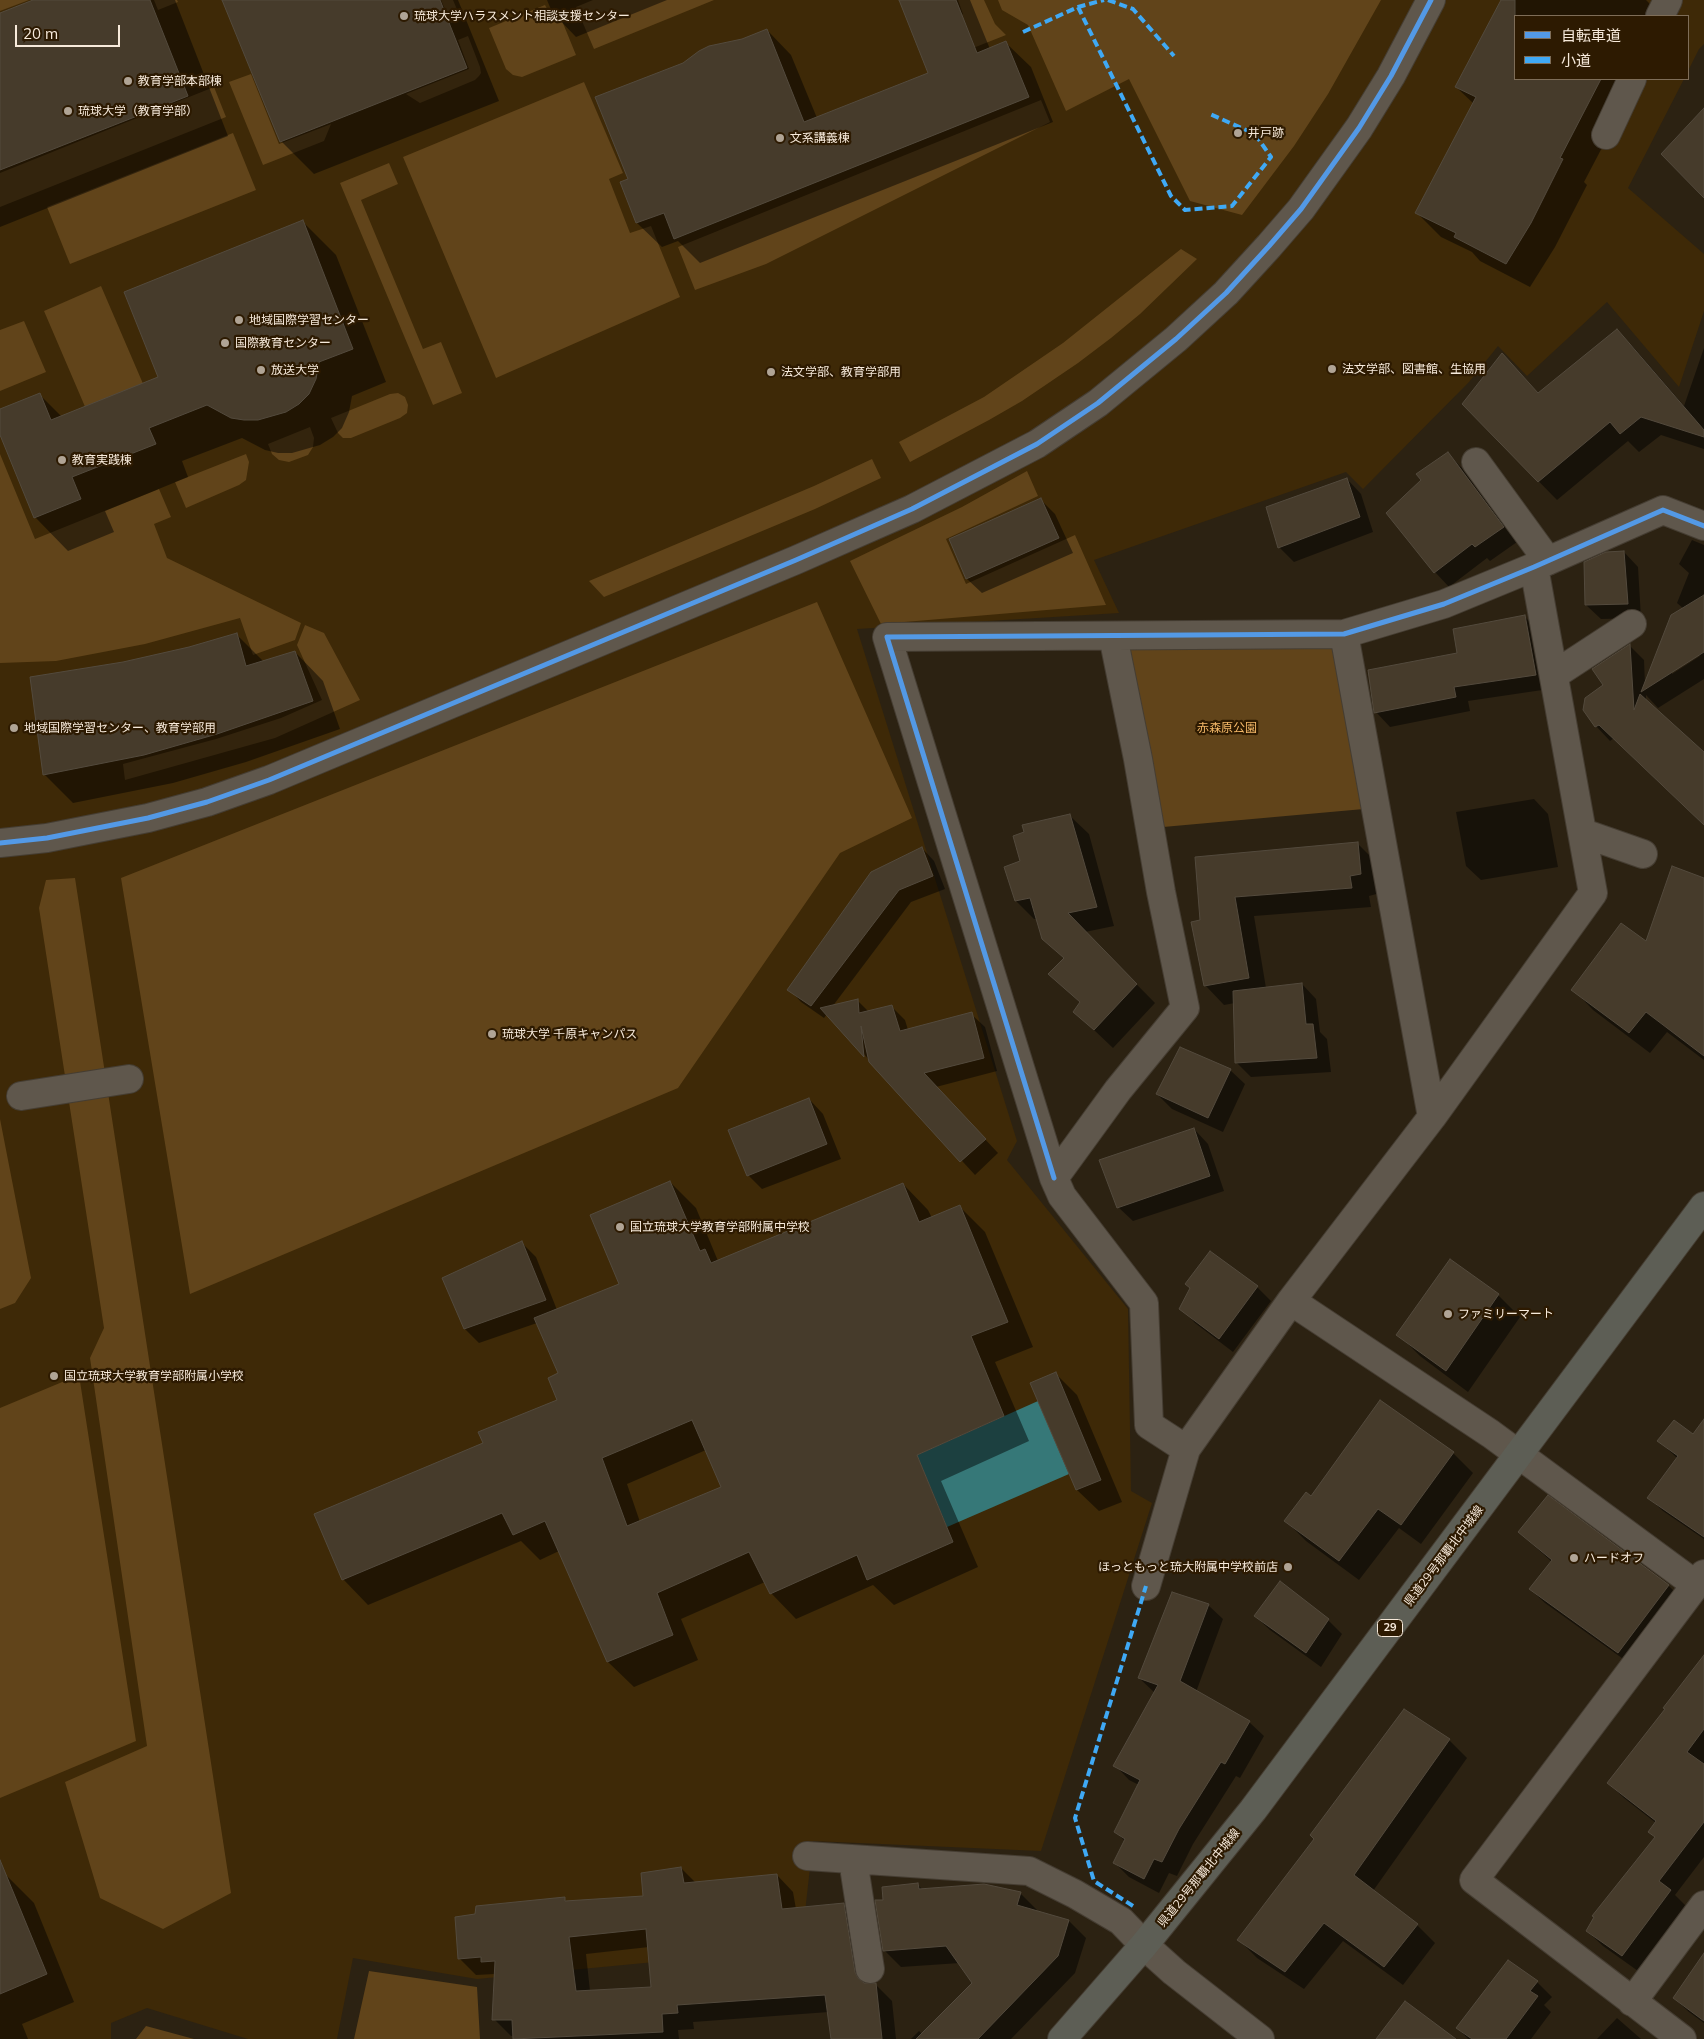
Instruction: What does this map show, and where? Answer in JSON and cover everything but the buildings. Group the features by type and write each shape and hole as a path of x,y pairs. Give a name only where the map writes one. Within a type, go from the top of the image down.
{"main road":[{"name":"県道29号那覇北中城線","path":"1062,2039 1144,1946 1253,1810 1704,1206"}],"street":[{"path":"0,843 47,838 148,818 207,802 269,780 796,560 912,509 1037,444 1098,403 1149,362 1226,293 1263,253 1301,209 1359,128 1391,76 1431,0"},
{"path":"1660,15 1668,0"},
{"path":"1606,135 1632,80"},
{"path":"1146,1586 1186,1449 1291,1301 1432,1116 1593,893 1554,674 1541,564 1476,462"},
{"path":"1186,1449 1150,1425 1144,1303 1062,1196 1054,1178 887,637 1344,634 1444,604 1541,564 1663,510 1704,526"},
{"path":"1554,674 1632,624"},
{"path":"1344,634 1432,1116"},
{"path":"1054,1178 1118,1090 1184,1008 1113,636"},
{"path":"1583,833 1643,854"},
{"path":"21,1096 130,1079"},
{"path":"1291,1301 1700,1580 1474,1880 1682,2039"},
{"path":"807,1856 1029,1871 1075,1894 1121,1921 1144,1946 1174,1972 1260,2039"},
{"path":"853,1860 870,1969"},
{"path":"1632,2002 1704,1905"}],"shaded area":[{"name":"琉球大学 千原キャンパス","path":"0,0 1704,0 1704,44 1699,49 1689,69 1689,15 1514,15 1514,80 1683,80 1628,188 1704,254 1704,311 1679,387 1607,302 1527,376 1498,346 1469,382 1363,489 1346,472 1094,560 1119,613 857,629 1017,1141 1007,1160 1128,1309 1131,1491 1152,1503 1041,1851 813,1841 801,1948 477,1979 353,1958 337,2039 248,2039 147,2008 111,2023 111,2039 0,2039"}],"green space":[{"path":"0,0 29,0 0,11"},
{"path":"154,0 177,0 178,2 158,10"},
{"path":"441,0 453,0 461,19 451,23"},
{"path":"593,0 714,0 594,49 576,7"},
{"path":"958,0 984,0 995,24 1006,35 968,50 955,18 963,14"},
{"path":"998,0 1381,0 1328,94 1294,146 1242,215 1190,201 1129,79 1066,111 1028,25 1002,10"},
{"path":"545,5 550,15 558,11 576,55 522,77 513,75 506,69 489,28"},
{"path":"468,36 481,73 475,80 420,103 406,94 469,69 458,40"},
{"path":"251,74 279,144 331,124 324,141 263,165 229,82"},
{"path":"584,82 623,173 609,179 630,233 651,226 680,297 496,378 403,157"},
{"path":"214,87 226,117 0,207 0,173"},
{"path":"1041,100 1050,122 766,264 695,290 678,247"},
{"path":"233,133 256,190 70,264 47,207"},
{"path":"389,163 398,184 361,200 423,349 441,342 462,393 433,405 340,183"},
{"path":"1181,249 1197,259 1140,314 1111,338 1022,401 910,462 899,442 984,397 1063,343"},
{"path":"101,286 144,386 86,409 44,311"},
{"path":"24,321 46,372 0,391 0,330"},
{"path":"398,393 405,397 408,405 407,413 400,418 351,438 343,438 338,433 331,418 390,394"},
{"path":"310,427 314,438 313,447 308,455 289,462 279,460 272,454 268,444"},
{"path":"0,454 35,539 159,489 171,517 154,524 167,558 301,623 295,640 253,655 240,618 145,644 56,661 0,663"},
{"path":"246,454 249,462 246,480 239,485 186,508 175,482"},
{"path":"872,459 881,478 815,509 604,597 589,581 814,486"},
{"path":"1027,471 1038,496 946,539 966,584 1075,535 1106,605 881,624 850,561 962,507"},
{"path":"817,602 912,818 840,853 678,1088 190,1294 121,878"},
{"path":"305,625 324,633 360,700 275,738 125,780 123,764 216,739 281,718 322,700 297,645"},
{"name":"赤森原公園","path":"1344,634 1375,808 1152,828 1113,636"},
{"path":"75,878 231,1893 163,1929 100,1898 65,1782 147,1746 90,1358 104,1328 39,908 46,880"},
{"path":"0,1119 31,1278 15,1303 0,1309"},
{"path":"79,1375 136,1741 0,1798 0,1408"},
{"path":"369,1971 477,1987 480,2039 354,2039"},
{"path":"146,2026 194,2039 136,2039"}],"water":[{"path":"1038,1401 1069,1474 947,1527 917,1455"}],"marked path":[{"path":"1023,32 1078,7 1104,0"},
{"path":"1108,0 1133,9 1174,56"},
{"path":"1078,7 1171,196 1185,210 1232,206 1271,157 1255,134 1210,114"},
{"path":"1133,1906 1094,1881 1075,1818 1146,1586"}],"cycle path":[{"path":"0,843 47,838 148,818 207,802 269,780 796,560 912,509 1037,444 1098,403 1176,339 1226,293 1269,246 1301,209 1359,128 1391,76 1431,0"},
{"path":"1054,1178 887,637 1344,634 1444,604 1663,510 1704,526"}],"place":[{"name":"琉球大学ハラスメント相談支援センター","path":"404,16"},
{"name":"教育学部本部棟","path":"128,81"},
{"name":"琉球大学（教育学部）","path":"68,111"},
{"name":"井戸跡","path":"1238,133"},
{"name":"文系講義棟","path":"780,138"},
{"name":"地域国際学習センター","path":"239,320"},
{"name":"国際教育センター","path":"225,343"},
{"name":"法文学部、図書館、生協用","path":"1332,369"},
{"name":"放送大学","path":"261,370"},
{"name":"法文学部、教育学部用","path":"771,372"},
{"name":"教育実践棟","path":"62,460"},
{"name":"地域国際学習センター、教育学部用","path":"14,728"},
{"name":"琉球大学 千原キャンパス","path":"492,1034"},
{"name":"国立琉球大学教育学部附属中学校","path":"620,1227"},
{"name":"ファミリーマート","path":"1448,1314"},
{"name":"国立琉球大学教育学部附属小学校","path":"54,1376"},
{"name":"ハードオフ","path":"1574,1558"},
{"name":"ほっともっと琉大附属中学校前店","path":"1288,1567"}]}
